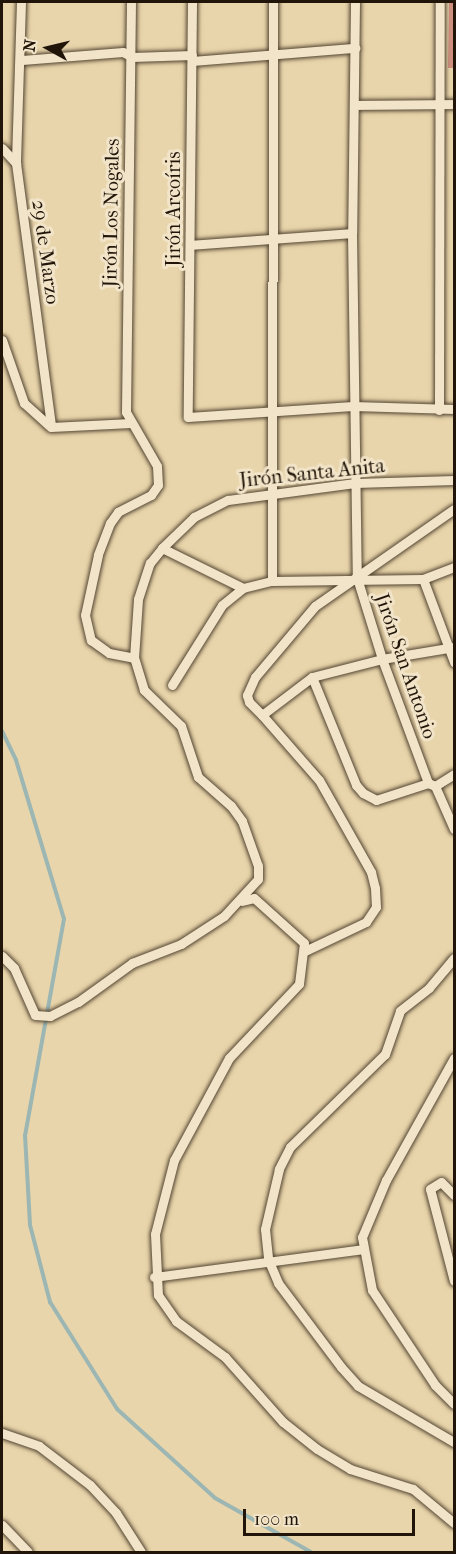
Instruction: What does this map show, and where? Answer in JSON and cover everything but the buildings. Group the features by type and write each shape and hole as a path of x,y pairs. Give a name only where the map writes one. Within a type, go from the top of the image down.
{"street":[{"name":"29 de Marzo","path":"21,2 22,60 16,163 51,427"},
{"name":"Jirón Los Nogales","path":"131,2 126,412 131,423"},
{"name":"Jirón Arcoíris","path":"192,2 188,417 274,409"},
{"path":"272,580 275,493 270,240 273,2"},
{"name":"Jirón San Antonio","path":"355,2 352,233 357,578 382,659 432,785 454,829"},
{"path":"439,410 440,2"},
{"path":"22,60 123,52 132,57 192,58 273,55 355,48"},
{"path":"354,105 454,104"},
{"path":"2,148 16,163"},
{"path":"190,245 352,233"},
{"path":"2,340 24,403 51,427 131,423 157,466 158,485 151,495 118,512 110,523 85,615 91,640 110,653 134,658 144,690 181,726 198,777 231,806 242,821 258,873 253,889 239,902 181,944 132,963 78,1002 50,1016 35,1015 14,968 2,956"},
{"path":"274,409 353,406 454,409"},
{"name":"Jirón Santa Anita","path":"134,658 138,599 150,563 194,517 219,504 275,493 355,483 454,480"},
{"path":"305,951 366,922 376,907 375,888 371,872 319,780 247,695 255,677 315,606 454,509"},
{"path":"162,549 243,588"},
{"path":"171,685 222,605 243,588 272,580 423,579 454,567"},
{"path":"423,579 452,648 454,662"},
{"path":"262,715 312,677 382,659 452,648"},
{"path":"312,677 363,793 376,800 432,785 454,774"},
{"path":"239,902 254,898 304,943 305,951 299,984 229,1058 174,1160 155,1234 154,1277 158,1295 176,1321 225,1357 283,1422 350,1469 413,1489 454,1523"},
{"path":"454,958 429,988 400,1011 385,1054 290,1147 279,1169 266,1228 268,1259 278,1284 358,1386 454,1442"},
{"path":"454,1058 386,1180 369,1216 363,1249 372,1290 435,1385 454,1404"},
{"path":"454,1195 441,1182 430,1189 454,1281"},
{"path":"154,1277 268,1259 363,1249"},
{"path":"2,1433 39,1446 90,1485 116,1513 141,1552"},
{"path":"2,1525 27,1552"}],"waterway":[{"path":"2,731 16,760 64,919 25,1135 30,1225 50,1302 117,1409 215,1498 311,1552"}]}
